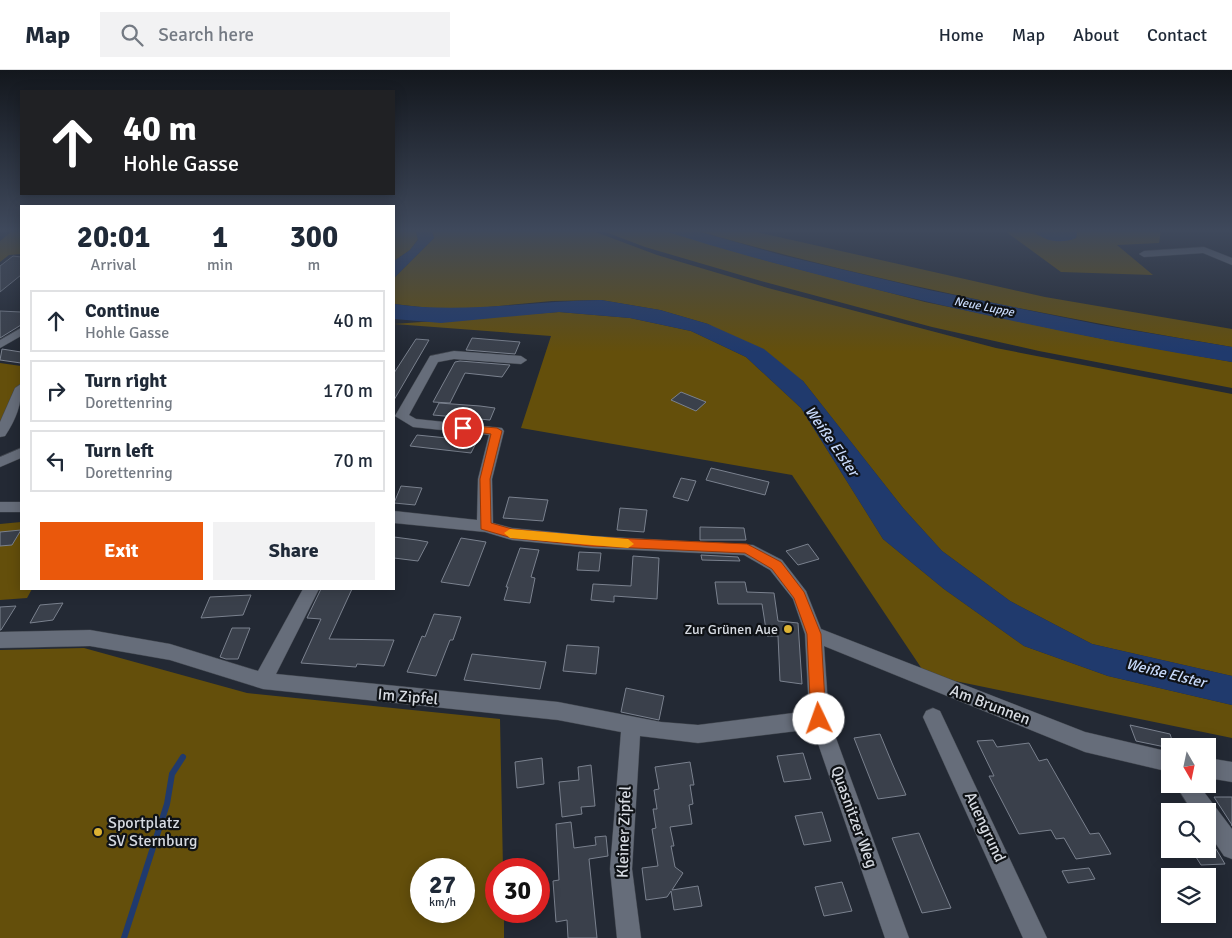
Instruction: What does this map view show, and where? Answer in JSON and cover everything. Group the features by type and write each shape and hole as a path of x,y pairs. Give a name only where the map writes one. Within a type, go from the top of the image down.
{"street":[{"path":"0,345 20,332"},
{"path":"485,526 485,479 497,431 413,423 406,421 402,416 434,359 454,355 521,360"},
{"path":"2,430 20,390"},
{"path":"2,430 20,421"},
{"path":"0,462 20,453"},
{"path":"0,507 20,507"},
{"name":"Quasnitzer Weg","path":"395,517 485,526 512,534 591,542 747,549 776,565 800,596 814,634 819,719 897,938"},
{"path":"263,681 310,590"},
{"name":"Am Brunnen","path":"814,634 915,676 1085,742 1161,761"},
{"name":"Im Zipfel","path":"0,640 90,638 170,652 263,681 558,711 662,731 698,734 819,719"},
{"name":"Auengrund","path":"933,717 1035,938"},
{"name":"Kleiner Zipfel","path":"629,938 621,869 631,725"},
{"path":"1216,769 1232,772"},
{"path":"1216,826 1232,848"}],"shaded area":[{"path":"400,272 713,272 996,348 1232,394 1232,676 1092,644 1010,601 942,551 903,508 803,381 708,324 660,310 601,300 552,301 477,308 438,309 395,304 395,277"},
{"path":"729,272 808,272 925,302 1108,340 1232,362 1232,388 1039,351 932,327"},
{"path":"853,272 932,272 1045,297 1232,329 1232,347 1097,323"},
{"path":"1061,272 1149,272 1153,275"},
{"path":"559,312 630,318 691,331 746,357 801,408 883,539 944,589 1024,646 1108,676 1232,705 1232,738 926,675 792,475 521,428 551,336 395,324"},
{"path":"0,363 20,366 20,385 15,391 0,427"},
{"path":"20,522 20,590 31,590 27,598 0,600 0,524"},
{"path":"84,648 247,693 500,719 503,858 485,858 485,923 504,923 504,938 0,938 0,650"}],"water":[{"name":"Neue Luppe","path":"807,272 851,272 929,290 1101,325 1232,347 1232,362 1090,337 854,284"},
{"name":"Weiße Elster","path":"601,300 660,310 708,324 764,349 803,381 903,508 942,551 1010,601 1092,644 1232,676 1232,705 1108,676 1024,646 944,589 883,539 801,408 746,357 691,331 630,318 559,312 441,323 395,319 395,304 446,308"}],"building":[{"path":"0,272 20,272 20,276 0,292"},
{"path":"0,311 20,312 20,326 0,338"},
{"path":"472,338 520,342 515,354 466,350"},
{"path":"416,339 429,340 395,398 395,371"},
{"path":"2,349 20,352 20,363 0,360"},
{"path":"455,362 510,365 502,377 465,373 450,403 433,402"},
{"path":"681,392 706,402 696,411 671,400"},
{"path":"439,403 495,408 490,420 433,415"},
{"path":"417,435 477,441 471,453 410,446"},
{"path":"711,468 769,482 765,495 706,480"},
{"path":"681,478 696,481 688,501 673,497"},
{"path":"401,486 422,488 415,505 395,503"},
{"path":"509,497 548,500 543,521 503,518"},
{"path":"620,508 647,510 644,532 617,530"},
{"path":"700,527 744,528 746,540 700,540"},
{"path":"20,530 12,545 0,546 0,532"},
{"path":"395,537 428,542 418,561 395,558"},
{"path":"461,538 486,542 469,586 441,582"},
{"path":"808,544 819,559 798,565 786,551"},
{"path":"520,548 539,550 531,577 535,578 530,603 504,600 508,587 506,587"},
{"path":"579,552 601,553 599,571 577,570"},
{"path":"701,555 738,557 740,561 702,560"},
{"path":"633,556 659,558 657,599 614,596 614,602 591,600 593,584 631,586"},
{"path":"715,582 745,582 747,592 774,593 778,621 798,623 802,684 780,681 778,636 767,636 762,604 718,604"},
{"path":"321,590 352,590 329,639 394,640 384,666 357,664 356,667 301,663 321,619 307,618"},
{"path":"251,595 243,615 201,618 210,597"},
{"path":"63,603 53,620 30,623 40,605"},
{"path":"16,606 1,630 0,630 0,607"},
{"path":"434,614 461,617 453,640 450,640 436,676 407,672 422,636 425,637"},
{"path":"232,628 250,628 238,659 226,659 220,657"},
{"path":"567,645 599,647 596,674 563,671"},
{"path":"472,654 546,662 540,689 464,680"},
{"path":"626,688 664,696 659,720 621,712"},
{"path":"1130,725 1170,734 1171,738 1161,738 1161,746 1136,741"},
{"path":"880,734 906,795 878,799 854,738"},
{"path":"993,740 997,747 1029,743 1039,761 1047,759 1090,834 1099,833 1111,854 1076,859 1064,838 1056,839 1051,830 1019,834 989,776 994,776 977,741"},
{"path":"803,753 811,779 784,782 777,756"},
{"path":"542,758 544,784 517,788 515,762"},
{"path":"690,762 694,785 690,785 693,804 689,805 692,824 670,827 674,846 671,846 675,867 683,873 672,890 698,886 702,906 674,910 671,891 667,897 646,900 642,868 658,866 652,829 656,828 653,809 657,809 654,790 659,789 655,767"},
{"path":"591,765 595,806 581,807 582,814 562,817 559,782 579,780 578,767"},
{"path":"1214,797 1232,797 1232,825"},
{"path":"822,812 831,841 804,845 795,816"},
{"path":"571,822 574,848 596,845 595,837 606,836 608,856 589,859 597,938 568,938 567,920 556,922 553,881 559,880 556,824"},
{"path":"919,833 951,908 922,913 892,838"},
{"path":"1216,849 1225,864 1201,865 1197,858 1216,858"},
{"path":"1089,868 1095,879 1068,883 1062,871"},
{"path":"842,882 852,911 824,916 815,887"}],"waterway":[{"path":"124,938 167,804 172,774 183,757"}],"slow traffic":[{"path":"510,533 628,544"}],"place":[{"name":"Zur Grünen Aue","path":"788,629"},
{"name":"Sportplatz SV Sternburg","path":"98,832"}],"route":[{"path":"463,428 497,431 485,479 485,526 512,534 591,542 747,549 776,565 800,596 814,634 819,719"}]}
